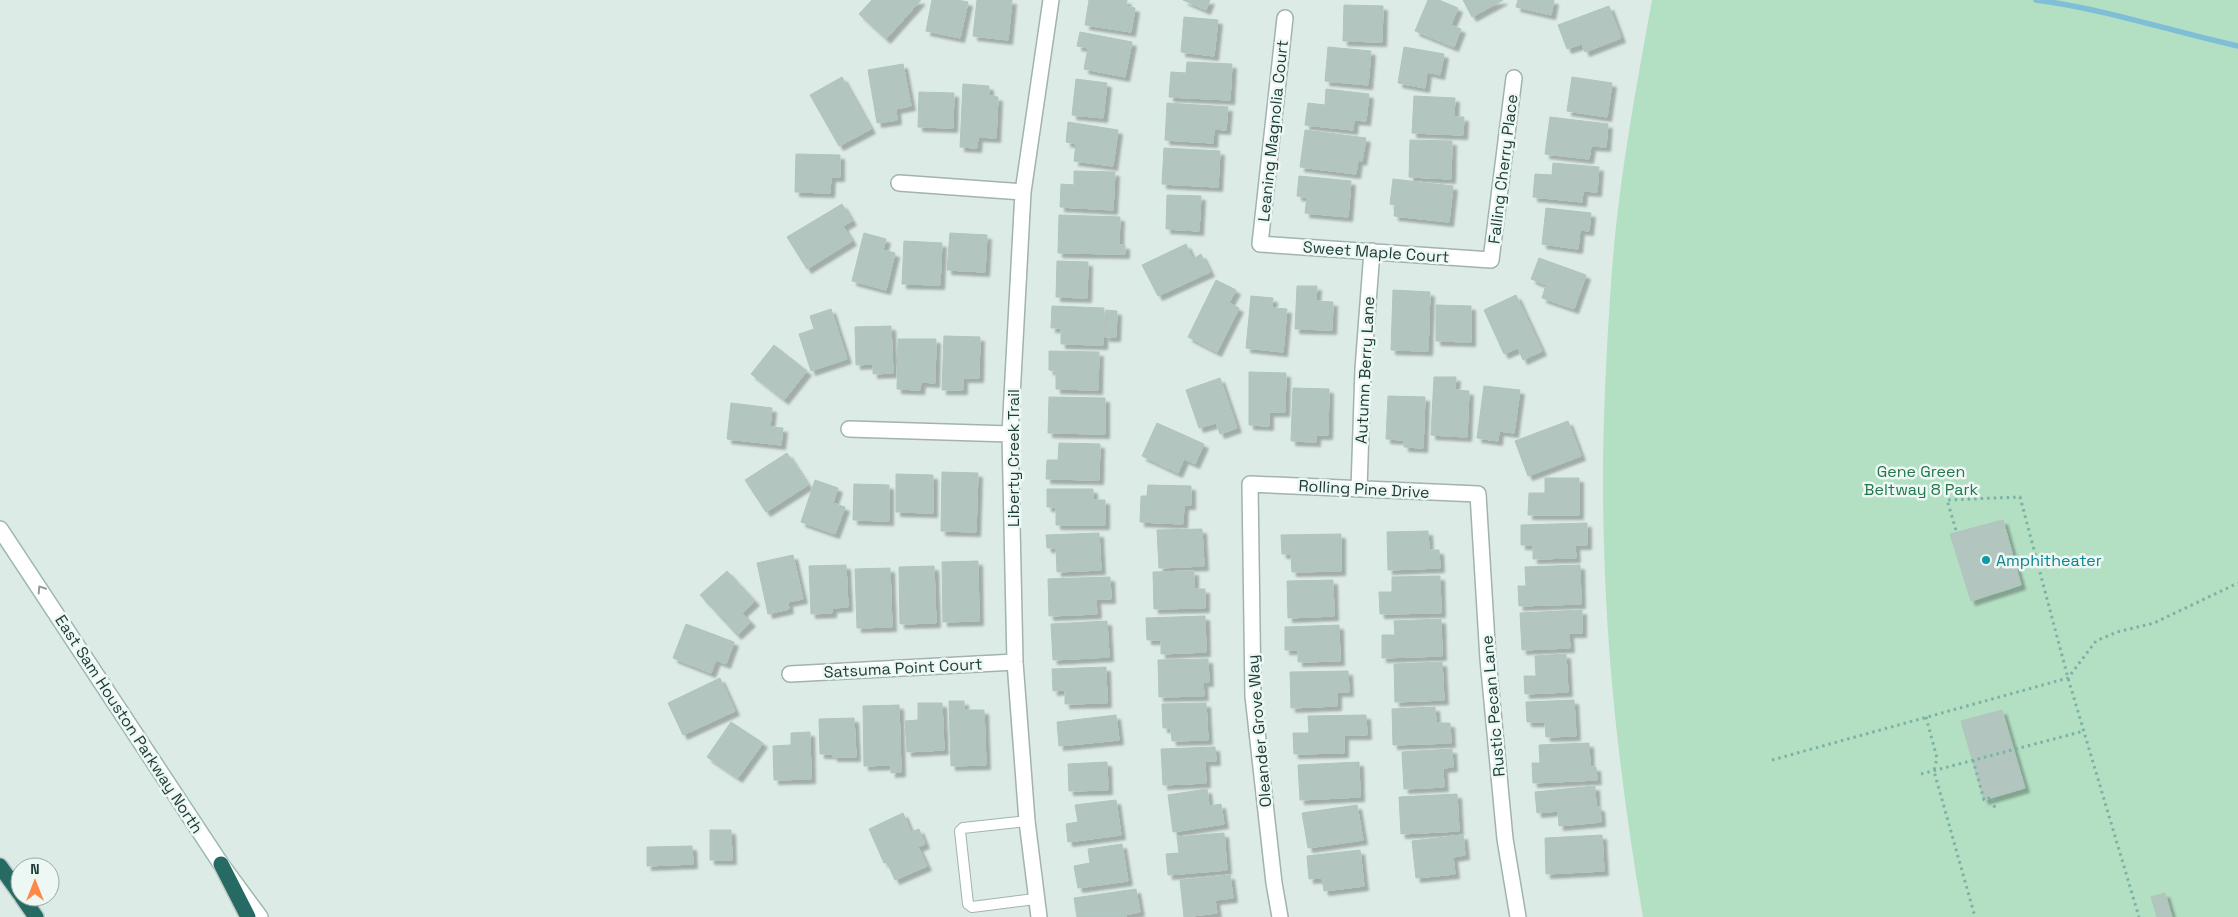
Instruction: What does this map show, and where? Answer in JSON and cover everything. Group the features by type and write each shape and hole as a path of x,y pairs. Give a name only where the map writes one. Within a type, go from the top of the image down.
{"highway":[{"path":"221,864 248,917"},
{"path":"0,866 10,880"}],"street":[{"name":"Liberty Creek Trail","path":"1039,917 1035,899 1027,821 1015,662 1010,434 1023,192 1051,0"},
{"name":"Leaning Magnolia Court","path":"1260,244 1286,18"},
{"name":"Falling Cherry Place","path":"1491,260 1514,78"},
{"path":"899,183 1023,192"},
{"name":"Sweet Maple Court","path":"1260,244 1491,260"},
{"name":"Autumn Berry Lane","path":"1359,489 1363,369 1372,251"},
{"path":"850,429 1010,434"},
{"name":"Rolling Pine Drive","path":"1250,484 1478,494"},
{"name":"Oleander Grove Way","path":"1250,484 1253,696 1274,883 1280,917"},
{"name":"Rustic Pecan Lane","path":"1478,494 1488,659 1505,839 1518,917"},
{"name":"East Sam Houston Parkway North","path":"0,529 221,864 260,917"},
{"name":"Satsuma Point Court","path":"790,674 1015,662"}],"lane":[{"path":"1027,821 963,828 960,831 968,904 972,907 1035,899"}],"path":[{"path":"1956,530 1948,500 2020,498 2068,678 2139,917"},
{"path":"1772,760 2068,678 2096,642 2117,632 2154,623 2238,583"},
{"path":"1926,717 1937,758 1934,771 1975,917"},
{"path":"1921,774 2084,731"},
{"path":"1973,760 1984,800 1992,798 1995,809"}],"green space":[{"name":"Gene Green Beltway 8 Park","path":"1652,0 2238,0 2238,917 1643,917 1622,778 1608,638 1603,512 1603,447 1605,381 1614,248 1627,142"}],"building":[{"path":"872,0 921,0 886,39 859,14"},
{"path":"932,0 968,2 960,38 926,31"},
{"path":"977,0 1012,0 1008,40 973,36"},
{"path":"1089,0 1127,0 1126,6 1135,8 1131,32 1085,25"},
{"path":"1183,0 1210,0 1206,10"},
{"path":"1428,0 1439,0 1458,8 1451,25 1461,29 1454,47 1415,31"},
{"path":"1463,0 1503,0 1472,17"},
{"path":"1518,0 1554,0 1551,15 1516,7"},
{"path":"1344,5 1383,6 1382,42 1343,41"},
{"path":"1609,6 1621,38 1585,52 1582,44 1567,49 1558,25"},
{"path":"1184,17 1218,20 1214,56 1181,52"},
{"path":"1080,32 1132,42 1125,77 1084,69 1088,48 1077,46"},
{"path":"1328,47 1371,51 1368,85 1325,81"},
{"path":"1404,47 1444,54 1440,75 1427,72 1425,88 1398,83"},
{"path":"1187,62 1232,64 1230,100 1169,97 1171,72 1186,73"},
{"path":"903,64 911,106 896,109 897,120 877,123 868,70"},
{"path":"842,77 871,129 839,146 810,95"},
{"path":"1572,77 1612,83 1607,117 1567,111"},
{"path":"1076,79 1107,83 1103,118 1072,115"},
{"path":"963,84 989,86 989,96 998,97 996,138 978,137 977,148 960,147"},
{"path":"1326,89 1369,94 1366,121 1354,120 1353,130 1305,125 1308,103 1325,105"},
{"path":"919,92 954,93 953,128 918,127"},
{"path":"1414,96 1455,98 1454,117 1464,117 1463,135 1412,133"},
{"path":"1167,103 1228,107 1226,130 1214,129 1213,143 1165,140"},
{"path":"1550,117 1608,124 1606,147 1591,146 1589,159 1545,154"},
{"path":"1068,122 1118,130 1113,166 1074,161 1076,144 1066,142"},
{"path":"1305,130 1366,138 1362,161 1358,160 1356,174 1300,167"},
{"path":"1410,140 1452,141 1451,179 1409,177"},
{"path":"1164,148 1220,151 1218,187 1162,184"},
{"path":"796,154 840,155 840,177 831,177 830,193 795,192"},
{"path":"1553,163 1599,167 1597,192 1583,191 1582,202 1533,197 1535,174 1552,175"},
{"path":"1074,171 1115,172 1113,210 1060,207 1061,184 1074,185"},
{"path":"1299,176 1351,181 1348,217 1305,213 1307,197 1297,196"},
{"path":"1393,179 1453,186 1449,222 1394,216 1395,205 1390,204"},
{"path":"1167,195 1201,196 1199,231 1166,229"},
{"path":"842,204 852,221 843,226 852,241 807,269 787,237"},
{"path":"1546,208 1591,213 1589,231 1580,230 1578,249 1542,244"},
{"path":"1059,215 1120,217 1119,245 1125,245 1125,254 1058,253"},
{"path":"864,233 886,239 883,250 895,253 886,290 852,281"},
{"path":"950,233 987,235 985,272 947,270"},
{"path":"904,241 942,243 940,285 902,284"},
{"path":"1186,244 1193,259 1201,254 1210,272 1158,296 1142,265"},
{"path":"1539,258 1586,275 1574,309 1542,298 1546,285 1531,279"},
{"path":"1057,261 1088,262 1087,298 1056,297"},
{"path":"1216,280 1236,290 1229,303 1239,308 1217,352 1188,337"},
{"path":"1297,286 1317,286 1316,301 1333,302 1332,330 1295,329"},
{"path":"1393,290 1430,292 1428,351 1391,350"},
{"path":"1516,295 1542,351 1523,360 1518,348 1504,354 1484,310"},
{"path":"1251,296 1273,298 1272,308 1287,309 1283,352 1246,348"},
{"path":"1436,305 1471,306 1471,342 1436,341"},
{"path":"1052,306 1104,308 1103,345 1061,344 1061,328 1051,328"},
{"path":"831,309 847,359 811,371 799,334 814,329 810,316"},
{"path":"1106,310 1117,311 1116,337 1105,337"},
{"path":"891,326 893,373 873,374 873,364 856,365 855,327"},
{"path":"944,336 980,337 979,378 963,378 963,390 942,390"},
{"path":"898,339 936,339 935,383 921,382 920,390 897,389"},
{"path":"774,345 807,371 784,400 751,374"},
{"path":"1049,351 1099,352 1098,390 1056,389 1056,371 1049,370"},
{"path":"1249,372 1286,373 1285,412 1269,412 1269,426 1249,425"},
{"path":"1434,377 1456,377 1455,390 1469,391 1467,437 1431,435"},
{"path":"1220,378 1237,428 1220,434 1216,423 1199,428 1186,390"},
{"path":"1484,386 1520,390 1514,433 1499,431 1498,441 1477,438"},
{"path":"1293,388 1329,389 1328,435 1316,435 1316,442 1291,441"},
{"path":"1388,396 1425,397 1423,448 1404,447 1404,440 1386,439"},
{"path":"1049,397 1105,398 1105,434 1048,433"},
{"path":"731,403 772,408 770,427 783,428 781,445 727,439"},
{"path":"1568,421 1581,456 1528,476 1515,441"},
{"path":"1157,423 1204,444 1195,464 1184,459 1178,473 1142,456"},
{"path":"1059,443 1100,444 1099,480 1046,479 1047,460 1058,460"},
{"path":"787,453 808,485 766,512 745,480"},
{"path":"942,472 978,473 976,532 941,531"},
{"path":"896,474 933,475 933,513 896,512"},
{"path":"1545,478 1579,478 1579,515 1528,515 1529,493 1545,493"},
{"path":"815,480 838,488 833,503 845,507 835,534 801,522"},
{"path":"854,484 889,485 889,521 853,520"},
{"path":"1148,485 1191,486 1191,505 1184,505 1183,524 1140,522 1141,496 1147,496"},
{"path":"1047,489 1093,489 1093,500 1105,500 1105,525 1056,525 1056,507 1047,507"},
{"name":"Amphitheater","path":"2003,520 2021,585 1971,601 1950,534"},
{"path":"1587,523 1587,545 1575,545 1576,558 1533,559 1533,545 1521,545 1521,525"},
{"path":"1202,529 1204,566 1159,568 1157,530"},
{"path":"1428,531 1429,550 1439,550 1440,568 1388,570 1387,532"},
{"path":"1099,533 1101,570 1057,572 1056,548 1047,548 1046,535"},
{"path":"1341,534 1341,571 1292,572 1291,554 1282,554 1281,535"},
{"path":"793,555 803,599 788,602 789,609 768,614 757,563"},
{"path":"978,561 979,621 943,622 942,562"},
{"path":"846,565 848,607 832,608 832,613 811,614 809,566"},
{"path":"1580,565 1581,604 1519,606 1518,586 1526,586 1525,567"},
{"path":"934,566 936,623 900,624 899,567"},
{"path":"890,568 892,627 857,628 855,569"},
{"path":"727,571 755,601 742,613 751,622 737,635 700,595"},
{"path":"1194,571 1194,589 1205,589 1205,608 1154,609 1153,572"},
{"path":"1440,576 1441,613 1380,614 1379,592 1392,592 1392,577"},
{"path":"1110,577 1111,599 1096,599 1097,614 1049,616 1048,579"},
{"path":"1333,580 1334,616 1288,618 1287,581"},
{"path":"1582,610 1582,633 1569,633 1570,648 1522,650 1520,613"},
{"path":"1205,616 1206,652 1161,654 1161,640 1147,640 1146,618"},
{"path":"1441,619 1442,656 1382,658 1382,635 1395,635 1394,621"},
{"path":"1107,621 1109,657 1053,660 1051,624"},
{"path":"686,624 734,642 726,664 716,660 711,673 673,658"},
{"path":"1339,625 1340,661 1298,662 1298,650 1285,650 1285,627"},
{"path":"1566,654 1568,692 1525,694 1524,676 1536,676 1535,656"},
{"path":"1208,659 1209,682 1203,682 1204,696 1159,697 1158,660"},
{"path":"1442,662 1444,700 1395,702 1394,664"},
{"path":"1106,667 1107,703 1065,704 1065,690 1053,691 1052,669"},
{"path":"1348,671 1349,692 1337,692 1337,706 1291,708 1290,672"},
{"path":"720,678 735,711 683,735 668,703"},
{"path":"1574,700 1576,736 1546,737 1545,722 1527,722 1526,702"},
{"path":"949,701 964,701 964,710 984,710 986,765 951,766"},
{"path":"918,703 942,703 944,750 907,752 905,721 918,720"},
{"path":"1206,703 1208,740 1172,741 1171,728 1163,728 1162,704"},
{"path":"899,705 901,772 891,773 891,765 864,766 863,706"},
{"path":"1435,707 1436,723 1450,723 1451,743 1393,745 1392,709"},
{"path":"2002,710 2025,788 1984,800 1961,721"},
{"path":"1116,715 1119,740 1059,746 1057,722"},
{"path":"1366,715 1367,735 1344,735 1344,753 1294,754 1293,733 1309,733 1308,716"},
{"path":"854,718 856,757 833,757 833,754 820,754 819,719"},
{"path":"731,722 763,743 738,778 707,757"},
{"path":"810,732 811,779 774,780 773,746 791,745 791,733"},
{"path":"1589,743 1590,767 1596,767 1597,780 1533,783 1532,763 1540,763 1539,745"},
{"path":"1215,747 1216,761 1205,761 1206,783 1163,785 1161,749"},
{"path":"1452,749 1453,767 1443,768 1444,787 1404,789 1402,752"},
{"path":"1107,762 1108,790 1069,791 1068,764"},
{"path":"1359,762 1360,797 1300,800 1298,765"},
{"path":"1595,786 1596,807 1600,807 1601,822 1559,826 1558,811 1537,813 1535,792"},
{"path":"1207,789 1209,806 1221,804 1224,824 1173,832 1168,795"},
{"path":"1457,794 1459,831 1401,834 1399,797"},
{"path":"1116,800 1121,835 1068,842 1066,824 1078,822 1075,805"},
{"path":"1357,805 1363,840 1308,848 1302,813"},
{"path":"903,813 911,832 919,829 925,844 918,847 927,866 895,880 887,862 884,863 869,829"},
{"path":"710,830 731,830 732,860 710,860"},
{"path":"1224,833 1227,870 1168,875 1166,854 1179,853 1177,837"},
{"path":"1463,835 1465,855 1453,857 1455,874 1416,878 1412,841"},
{"path":"1602,835 1604,871 1546,874 1545,838"},
{"path":"1122,844 1128,881 1078,888 1074,866 1090,863 1088,849"},
{"path":"692,846 693,864 647,866 647,847"},
{"path":"1360,850 1364,886 1324,891 1322,878 1309,879 1307,856"},
{"path":"1230,875 1233,898 1215,900 1217,913 1184,917 1180,880"},
{"path":"1136,889 1140,912 1125,915 1126,917 1077,917 1074,898"},
{"path":"2165,893 2172,917 2157,917 2151,897"}],"waterway":[{"path":"2036,0 2087,9 2238,46"}],"place":[{"name":"Amphitheater","path":"1986,560"}]}
